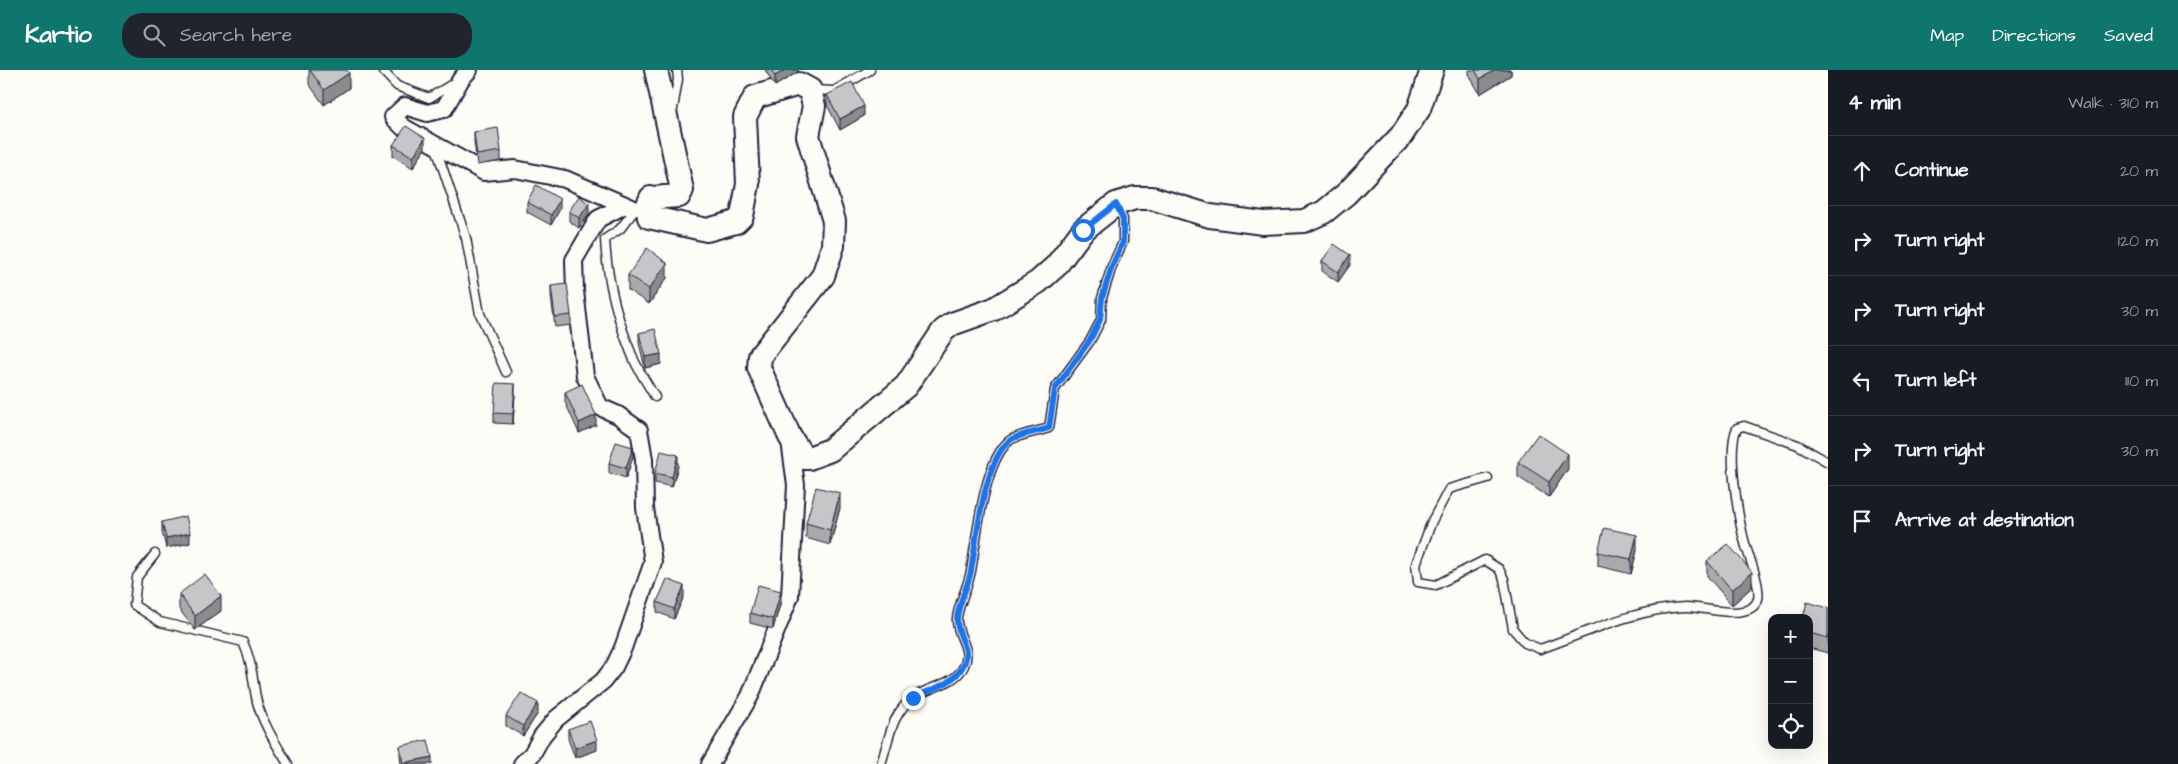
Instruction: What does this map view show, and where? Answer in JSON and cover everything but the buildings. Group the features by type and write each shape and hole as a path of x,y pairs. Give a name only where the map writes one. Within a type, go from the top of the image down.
{"street":[{"path":"522,764 532,754 542,736 556,719 603,681 614,667 623,648 653,562 645,508 644,459 639,430 618,415 600,407 585,376 578,326 574,260 598,219 636,207 651,198 679,196 682,190 656,70"},
{"path":"465,74 444,109 427,113 405,106 393,117 403,127 484,172 515,170 564,179 636,207 649,217 706,230 736,222 742,216 748,184 745,117 755,97 770,91 799,84 810,90 814,106 808,136 834,221 833,246 823,276 760,356 760,368 790,437 804,458 809,458 830,450 906,386 943,331 952,324 994,308 1038,282 1056,266 1083,230 1116,204 1134,198 1152,198 1210,216 1263,223 1304,221 1324,212 1346,194 1401,136 1419,109 1432,70"},
{"path":"710,764 750,696 790,596 796,485 790,437"}],"lane":[{"path":"382,70 398,86 429,98 465,74"},
{"path":"669,131 678,79 677,70"},
{"path":"810,90 834,91 870,70"},
{"path":"434,144 466,238 480,314 506,372"},
{"path":"881,764 893,722 913,698 956,678 964,665 967,652 957,620 971,572 977,530 990,477 998,455 1010,440 1049,428 1055,389 1090,340 1100,320 1102,298 1109,274 1123,242 1123,219 1116,204"},
{"path":"636,207 620,229 605,239 606,260 612,290 634,360 655,397"},
{"path":"1488,478 1449,489 1432,521 1416,564 1418,582 1436,585 1485,560 1499,569 1504,579 1513,629 1525,643 1540,650 1627,617 1685,607 1742,612 1754,607 1758,598 1757,583 1742,534 1732,455 1734,436 1738,428 1744,426 1798,445 1828,462"},
{"path":"155,554 137,578 134,606 160,622 243,642 251,662 257,702 268,730 288,764"}],"route":[{"path":"913,698 956,678 964,665 967,652 957,620 971,572 977,530 990,477 998,455 1010,440 1049,428 1055,389 1090,340 1100,320 1102,298 1112,266 1123,242 1123,219 1116,204 1083,230"}]}
